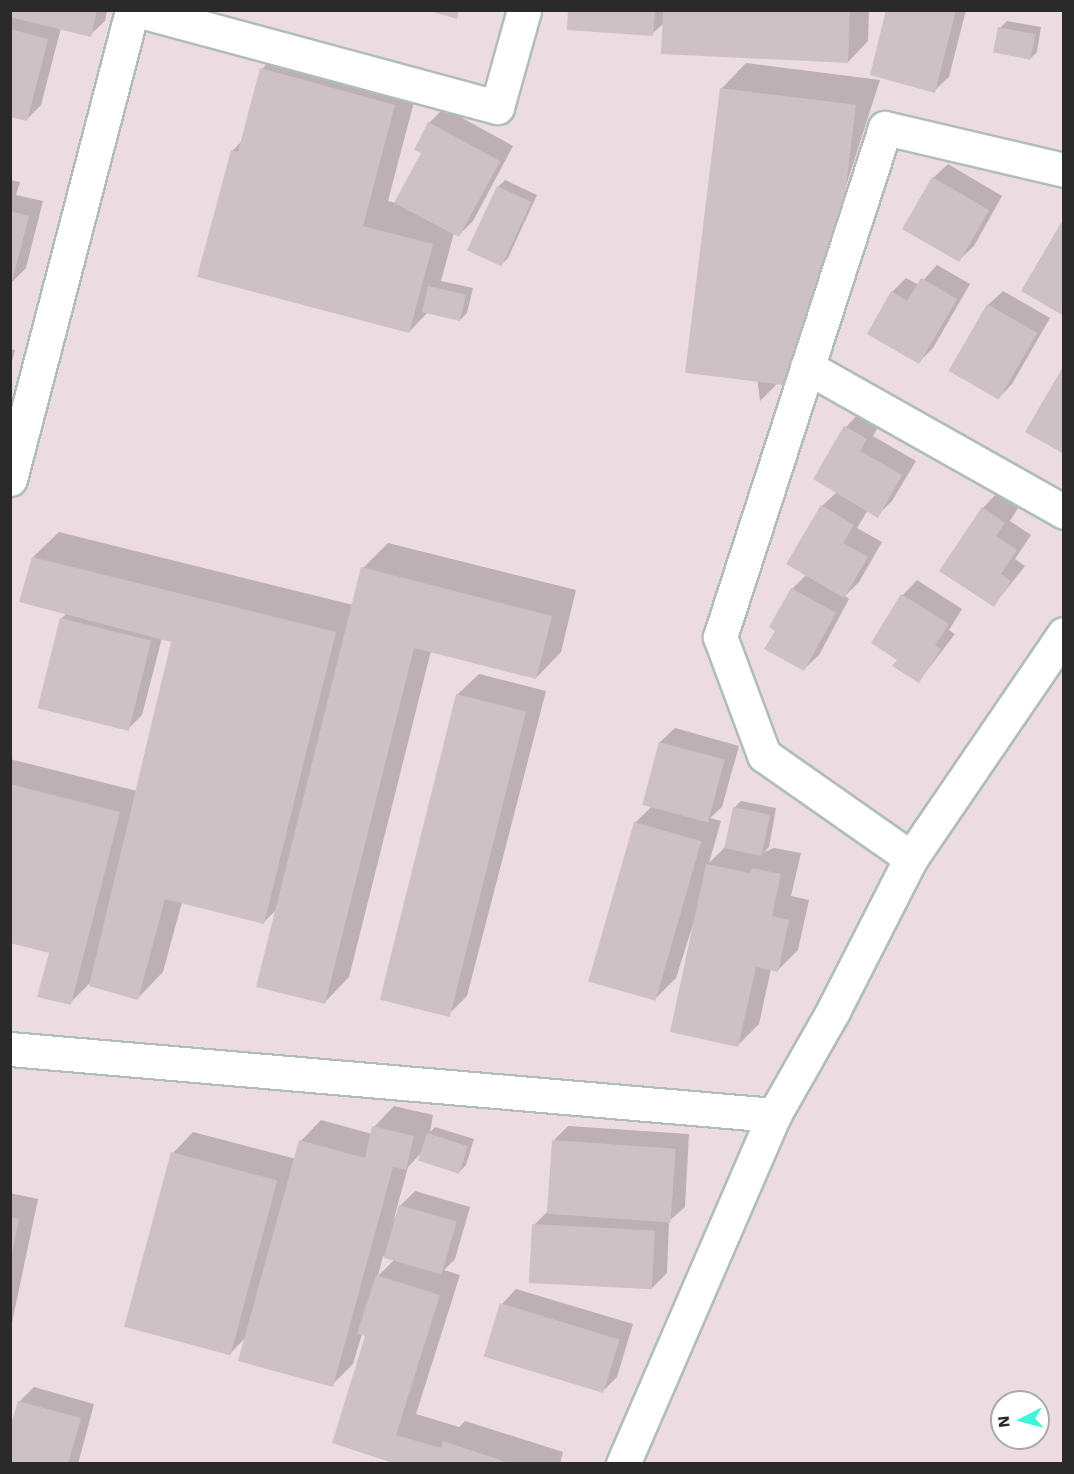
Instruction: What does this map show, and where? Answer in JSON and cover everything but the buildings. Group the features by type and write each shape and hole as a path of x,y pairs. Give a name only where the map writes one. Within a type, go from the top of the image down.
{"street":[{"path":"10,480 132,10"},
{"path":"137,10 497,107 524,10"},
{"path":"911,858 764,755 720,637 885,128 1064,170"},
{"path":"807,367 1064,512"},
{"path":"623,1464 774,1115 833,1011 911,858 1064,634"},
{"path":"10,1049 774,1115"}]}
